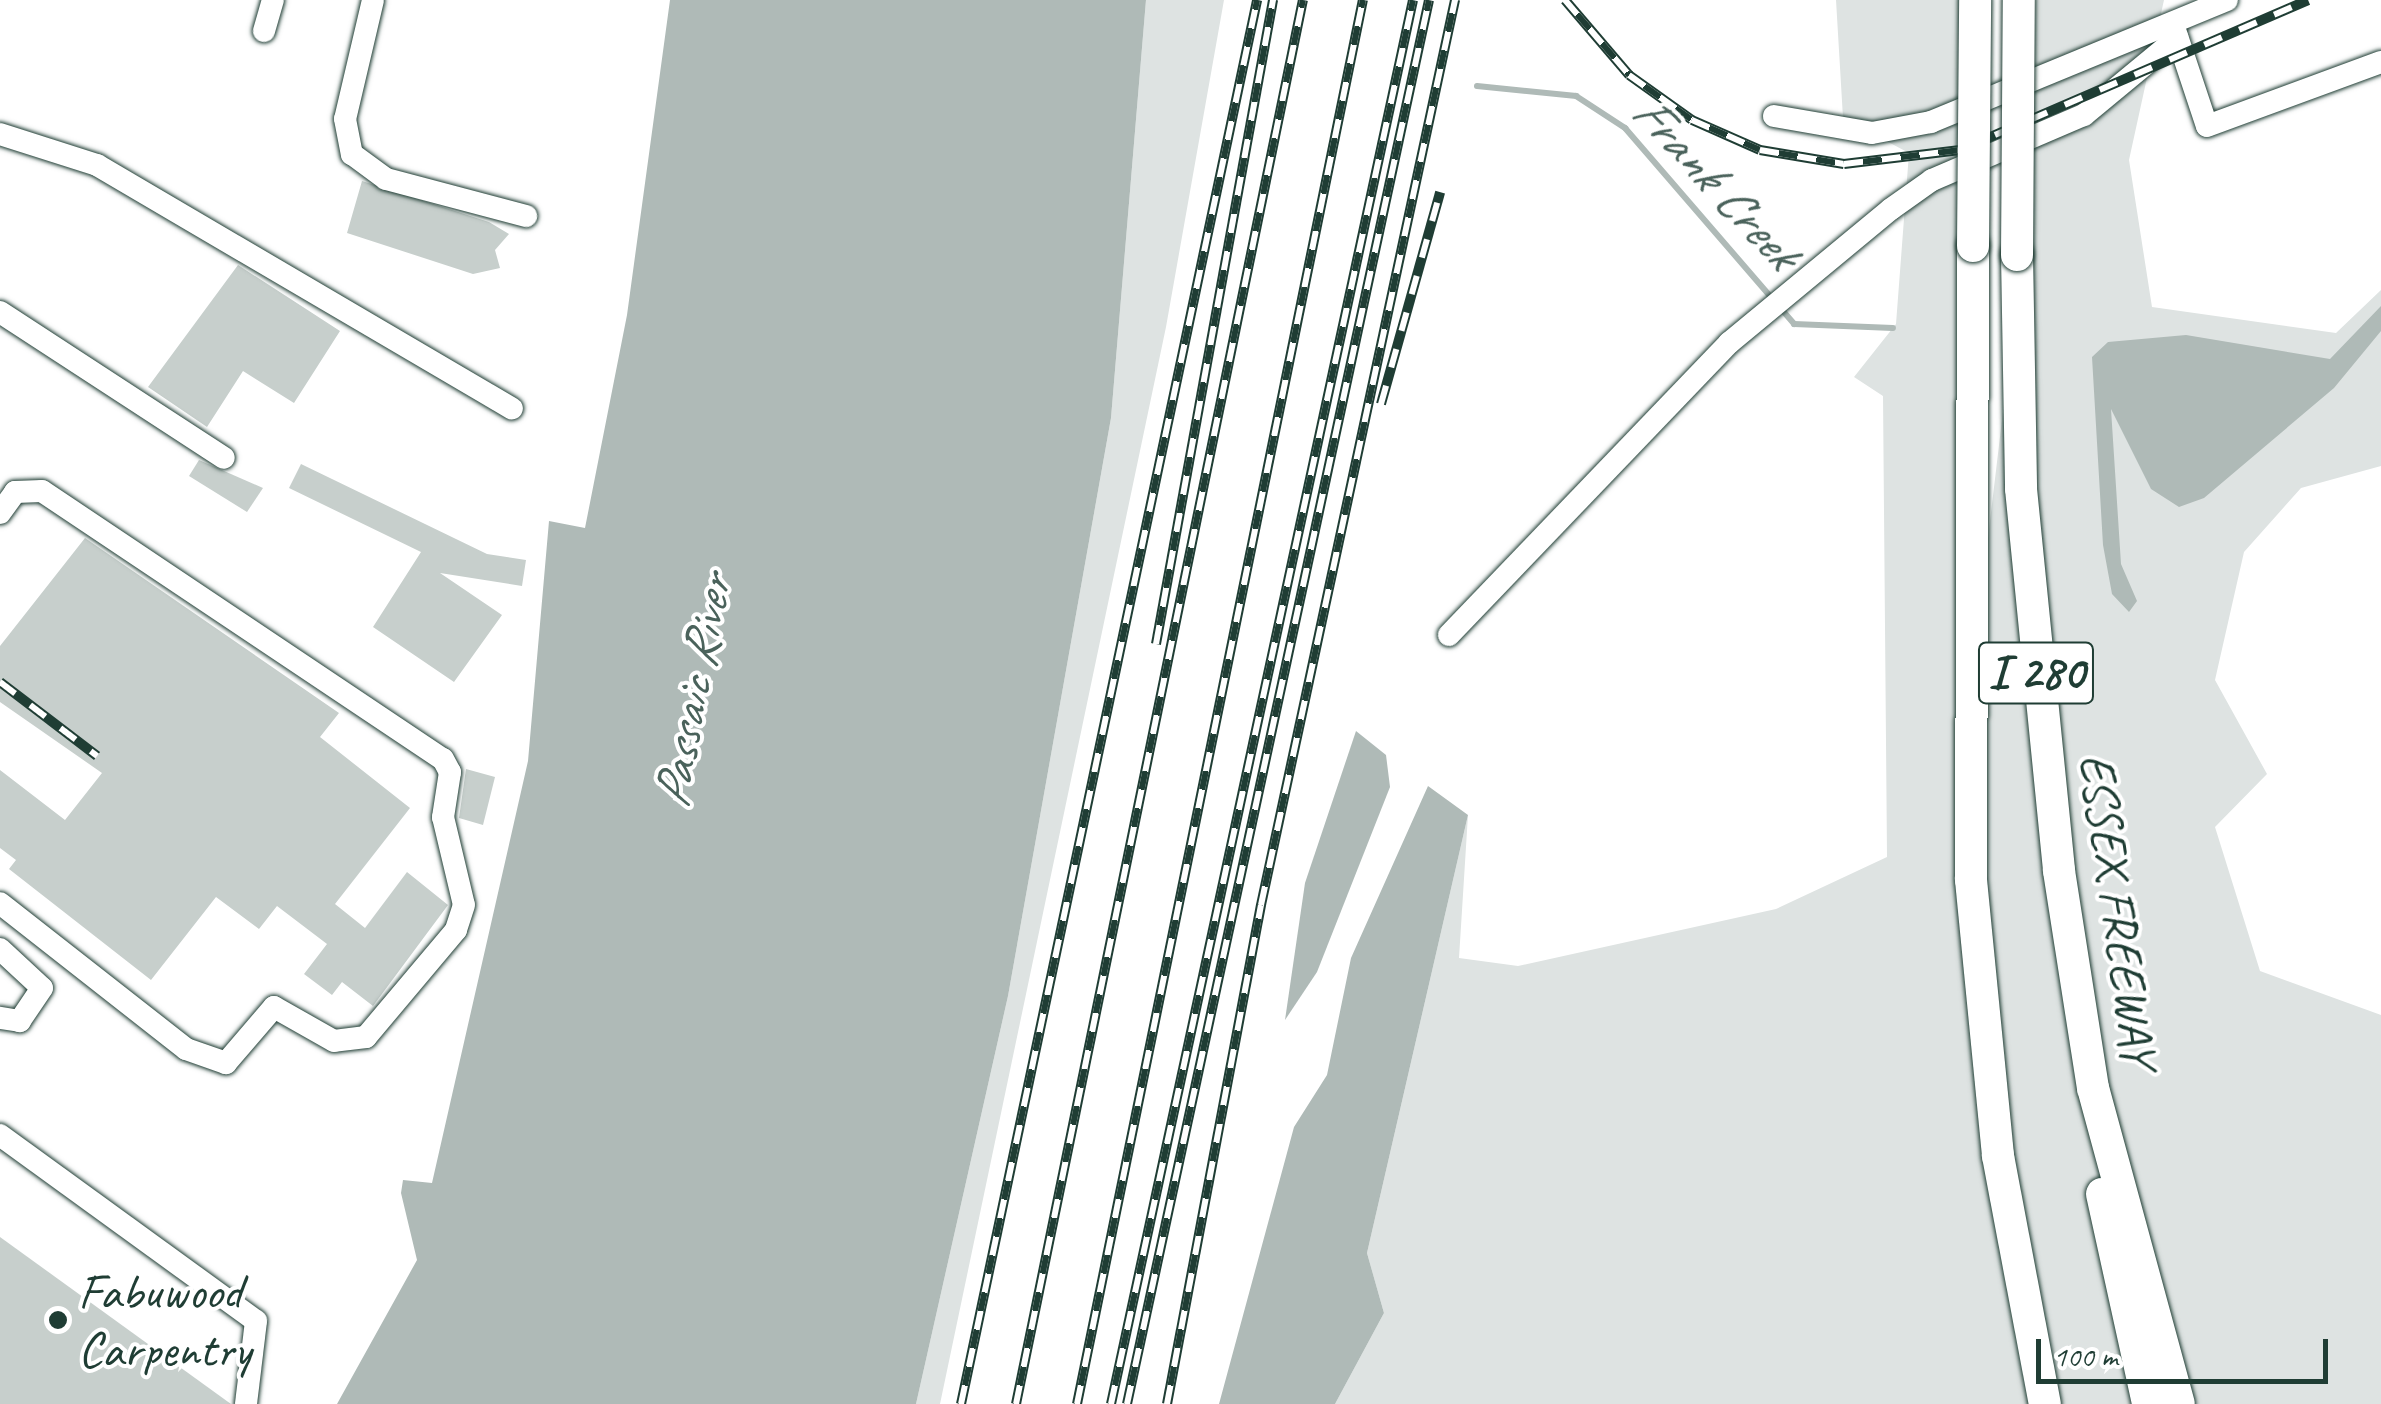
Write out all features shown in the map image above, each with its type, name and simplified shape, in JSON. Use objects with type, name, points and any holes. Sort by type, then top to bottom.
[{"type":"highway","name":"I 280","points":[[1975,0],[1971,880],[1998,1156],[2046,1404]]},
{"type":"highway","name":"ESSEX FREEWAY","points":[[2019,0],[2017,255],[2032,633],[2093,1088],[2179,1404]]},
{"type":"highway","points":[[2093,1088],[2103,1197],[2148,1404]]},
{"type":"highway","points":[[2165,1356],[2188,1404]]},
{"type":"lane","points":[[264,31],[273,0]]},
{"type":"lane","points":[[373,0],[345,119],[352,154],[386,179],[526,216]]},
{"type":"lane","points":[[1449,635],[1729,343],[1891,209],[1932,180],[2084,115],[2202,4],[2227,0]]},
{"type":"lane","points":[[2174,29],[2207,126],[2381,62]]},
{"type":"lane","points":[[1774,116],[1872,133],[1931,122],[2174,29]]},
{"type":"lane","points":[[0,134],[97,165],[512,408]]},
{"type":"lane","points":[[0,312],[224,458]]},
{"type":"lane","points":[[0,513],[14,492],[42,491],[180,577],[450,772],[443,817],[464,905],[456,930],[357,1042],[334,1041],[274,1007],[238,1052],[210,1062],[186,1048],[0,903]]},
{"type":"lane","points":[[0,949],[42,988],[20,1021],[0,1018]]},
{"type":"lane","points":[[0,1135],[256,1321],[246,1404]]},
{"type":"shaded area","points":[[1146,0],[1224,0],[1166,327],[940,1404],[916,1404],[1008,996],[1111,418]]},
{"type":"shaded area","points":[[1836,0],[1971,0],[1972,673],[2031,175],[2036,0],[2164,0],[2129,160],[2152,307],[2336,333],[2381,290],[2381,466],[2301,488],[2244,552],[2215,680],[2267,774],[2215,827],[2260,971],[2381,1015],[2381,1404],[1335,1404],[1384,1313],[1367,1253],[1468,815],[1459,958],[1518,966],[1776,909],[1887,857],[1883,396],[1854,377],[1896,324],[1909,153],[1843,118]]},
{"type":"water","name":"Passaic River","points":[[670,0],[1146,0],[1111,418],[1008,996],[916,1404],[337,1404],[417,1260],[401,1193],[403,1180],[432,1183],[528,761],[549,521],[585,528],[627,315]]},
{"type":"water","points":[[2381,306],[2381,331],[2334,388],[2204,498],[2179,507],[2151,489],[2111,409],[2121,564],[2137,601],[2129,612],[2112,594],[2103,545],[2092,357],[2108,342],[2186,335],[2330,359]]},
{"type":"water","points":[[1356,731],[1386,755],[1390,787],[1317,972],[1285,1020],[1305,883]]},
{"type":"water","points":[[1428,786],[1468,815],[1367,1253],[1384,1313],[1335,1404],[1219,1404],[1294,1127],[1327,1075],[1351,958]]},
{"type":"building","points":[[362,181],[489,222],[509,234],[495,250],[500,268],[473,274],[347,233]]},
{"type":"building","points":[[238,265],[340,331],[294,403],[243,371],[207,427],[148,387]]},
{"type":"building","points":[[199,460],[263,488],[247,512],[189,476]]},
{"type":"building","points":[[301,464],[487,554],[526,560],[522,586],[440,573],[502,615],[454,682],[373,627],[421,552],[289,488]]},
{"type":"building","points":[[85,538],[339,713],[320,737],[410,808],[335,904],[365,928],[407,872],[448,905],[373,1006],[342,982],[332,995],[304,974],[327,944],[277,906],[259,929],[216,897],[151,980],[9,869],[16,860],[0,848],[0,770],[65,820],[102,773],[0,702],[0,646]]},
{"type":"building","points":[[466,769],[495,777],[483,825],[459,818]]},
{"type":"building","name":"Fabuwood Carpentry","points":[[0,1237],[231,1404],[0,1404]]},
{"type":"waterway","name":"Frank Creek","points":[[1477,86],[1576,96],[1625,128],[1794,324],[1893,328]]},
{"type":"railway","points":[[961,1404],[1257,0]]},
{"type":"railway","points":[[1156,644],[1273,0]]},
{"type":"railway","points":[[1016,1404],[1303,0]]},
{"type":"railway","points":[[1077,1404],[1363,0]]},
{"type":"railway","points":[[1111,1404],[1413,0]]},
{"type":"railway","points":[[1127,1404],[1429,0]]},
{"type":"railway","points":[[1167,1404],[1261,905],[1455,0]]},
{"type":"railway","points":[[1565,0],[1629,75],[1692,120],[1760,150],[1844,164],[1960,150],[2308,0]]},
{"type":"railway","points":[[1381,404],[1440,192]]},
{"type":"railway","points":[[0,682],[97,756]]},
{"type":"place","name":"Fabuwood Carpentry","points":[[58,1320]]}]
